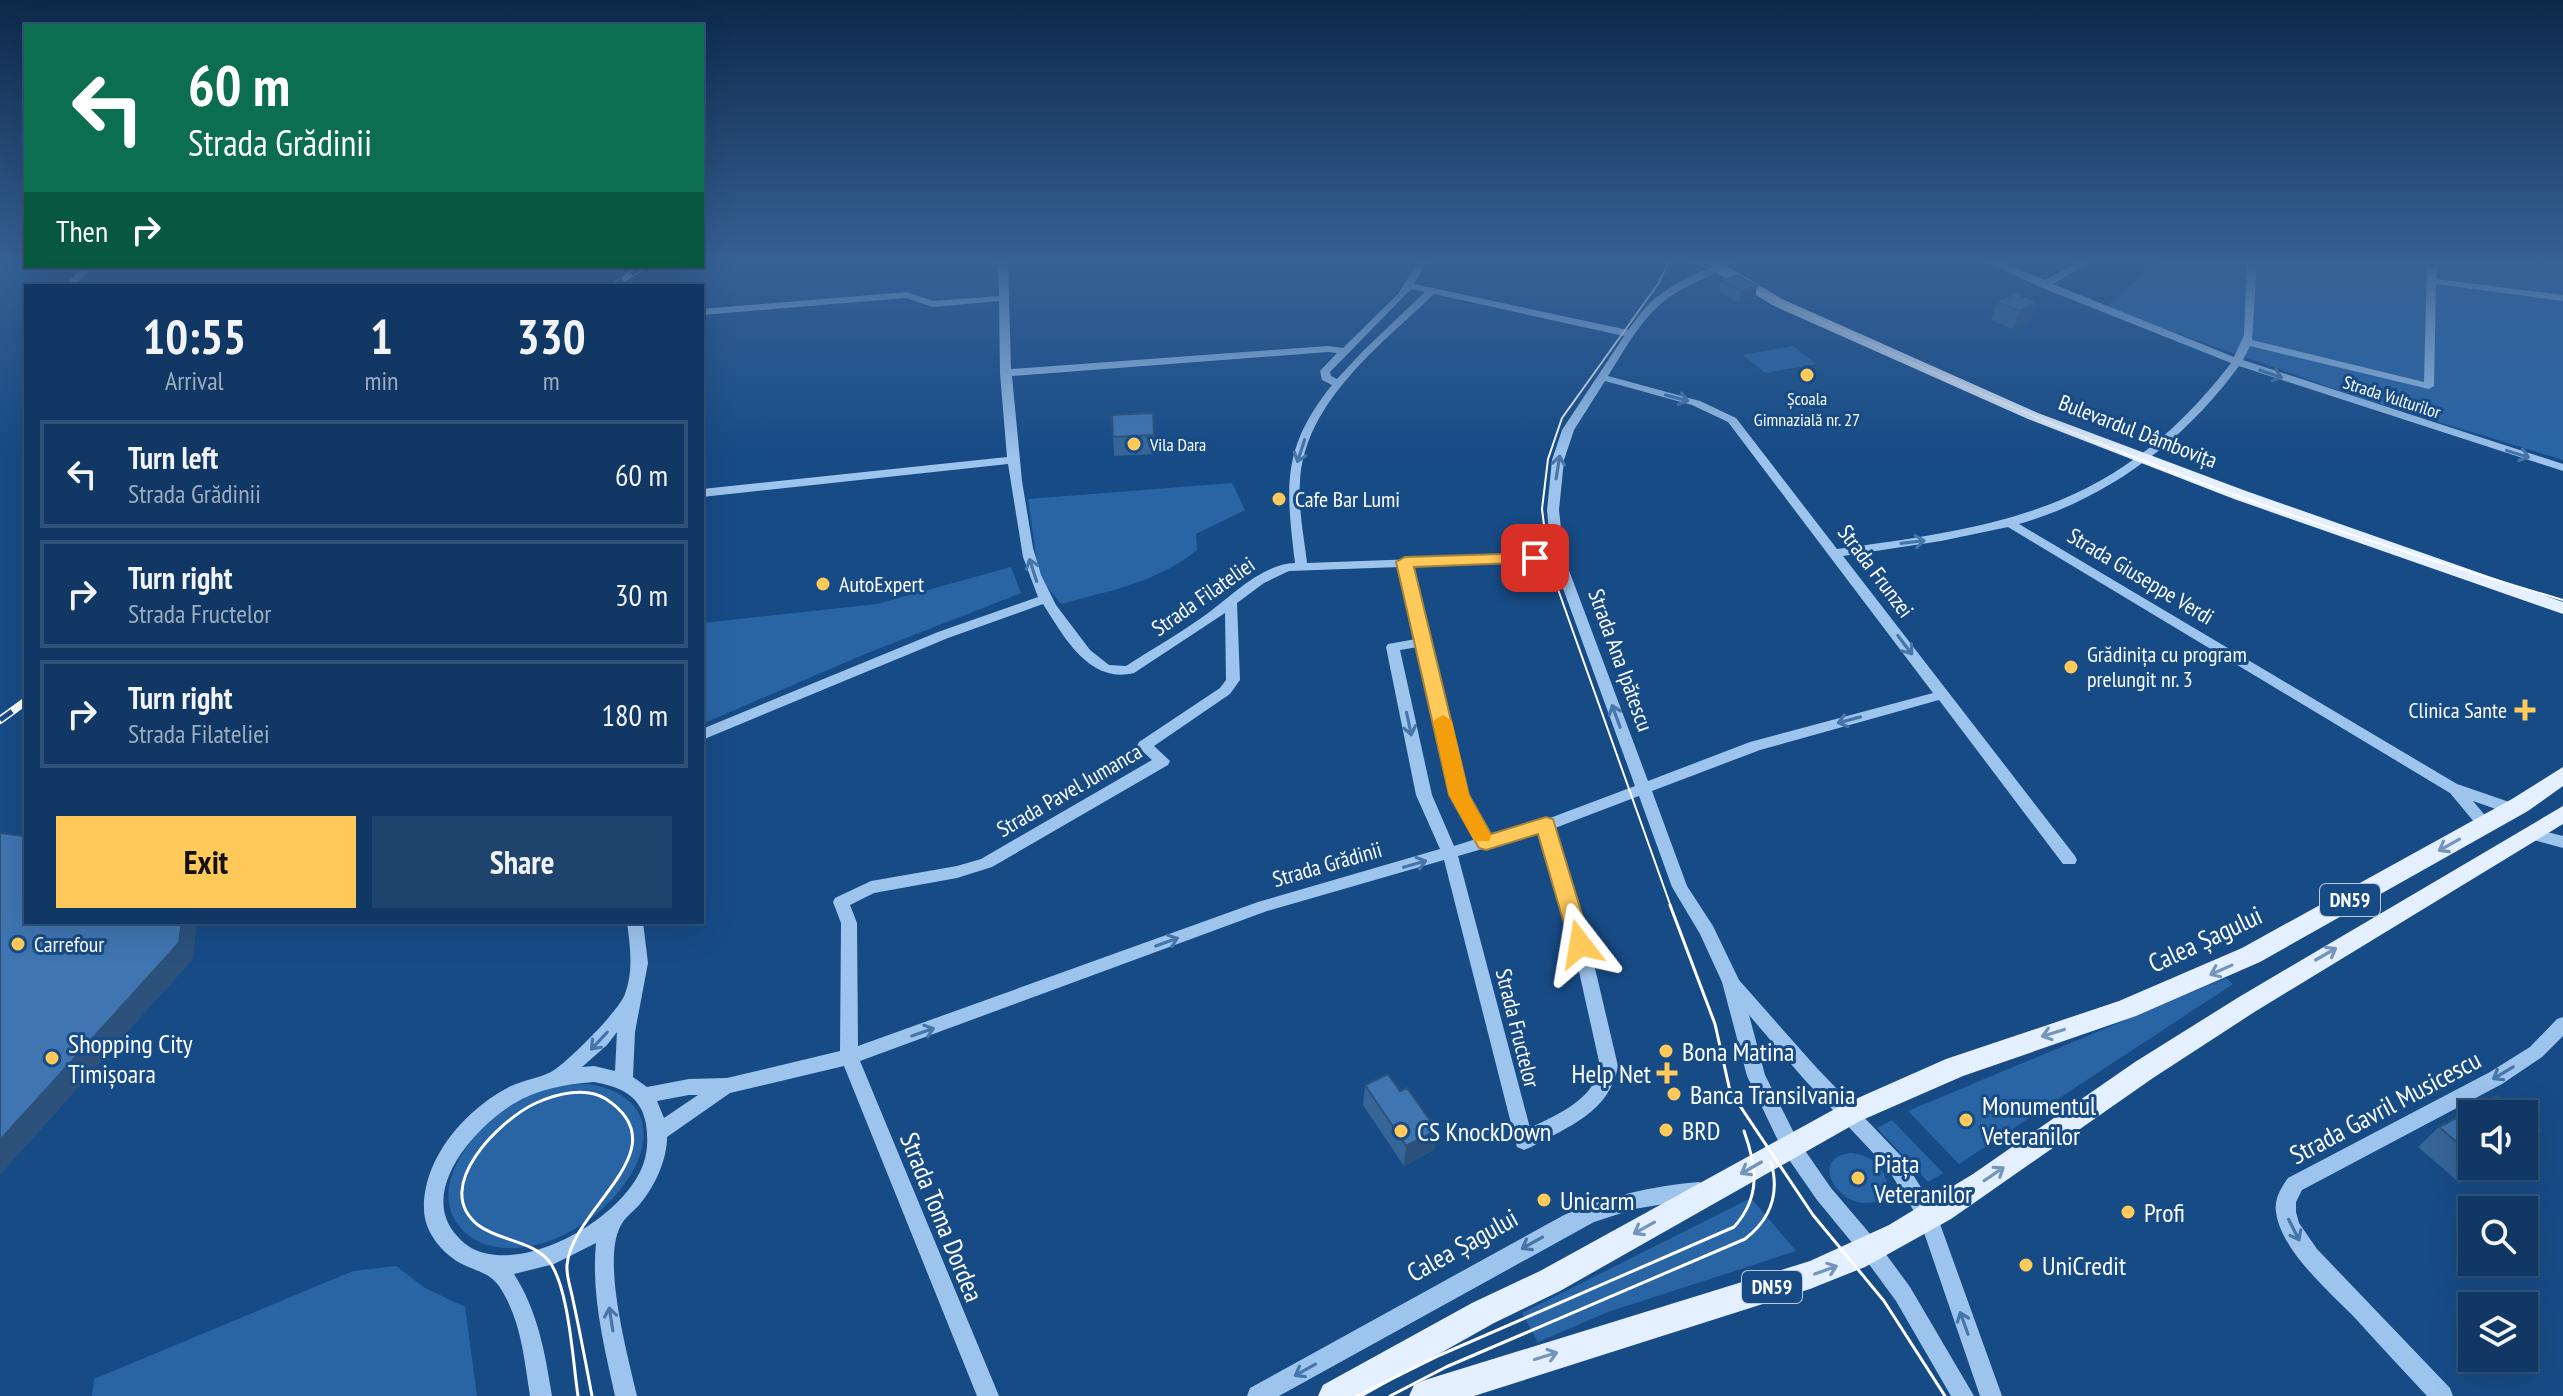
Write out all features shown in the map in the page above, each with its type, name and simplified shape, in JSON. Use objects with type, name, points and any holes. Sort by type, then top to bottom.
[{"type":"main road","name":"Bulevardul Dâmbovița","points":[[1835,327],[2033,416],[2145,460],[2563,608]]},
{"type":"main road","name":"Bulevardul Dâmbovița","points":[[2422,557],[2563,595]]},
{"type":"main road","name":"Calea Șagului","points":[[1851,1113],[1955,1067],[2127,1009],[2223,969],[2485,825],[2563,775]]},
{"type":"main road","name":"DN59","points":[[1425,1396],[1467,1388],[1810,1275],[1870,1249],[1928,1217],[2273,986],[2563,814]]},
{"type":"main road","name":"DN59","points":[[1790,1145],[1851,1113]]},
{"type":"main road","name":"Calea Șagului","points":[[1334,1396],[1790,1145]]},
{"type":"street","points":[[704,734],[872,663],[1045,599],[1030,562],[1012,460],[1004,327]]},
{"type":"street","points":[[1339,384],[1324,375],[1367,327]]},
{"type":"street","points":[[1301,565],[1294,481],[1299,454],[1314,419],[1339,384],[1395,327]]},
{"type":"street","points":[[1598,327],[1630,334]]},
{"type":"street","name":"Strada Ana Ipătescu","points":[[1636,327],[1568,430],[1558,460],[1553,510],[1558,557],[1680,887],[1707,931],[1731,982],[1756,1076],[1790,1145]]},
{"type":"street","name":"Strada Vulturilor","points":[[2149,327],[2237,362],[2563,468]]},
{"type":"street","points":[[1836,553],[1959,536],[2013,525],[2082,497],[2145,460],[2188,420],[2237,362],[2247,342],[2248,327]]},
{"type":"street","points":[[2247,342],[2429,386],[2431,327]]},
{"type":"street","points":[[1005,370],[1313,350],[1343,351]]},
{"type":"street","name":"Strada Frunzei","points":[[1601,377],[1696,403],[1732,420],[2069,860]]},
{"type":"street","points":[[704,493],[1012,460]]},
{"type":"street","name":"Strada Giuseppe Verdi","points":[[2013,525],[2452,788],[2513,809]]},
{"type":"street","name":"Strada Filateliei","points":[[1045,599],[1091,660],[1099,667],[1114,671],[1138,665],[1275,571],[1301,565],[1558,557]]},
{"type":"street","points":[[1405,562],[1459,795],[1486,843]]},
{"type":"street","name":"Strada Pavel Jumanca","points":[[849,1057],[849,923],[841,902],[871,887],[957,872],[986,863],[1163,761],[1144,746],[1225,691],[1233,680],[1231,603]]},
{"type":"street","name":"Strada Fructelor","points":[[1424,642],[1393,647],[1424,795],[1450,854],[1524,1141],[1575,1113],[1601,1093],[1609,1081],[1609,1066],[1574,913],[1546,825]]},
{"type":"street","name":"Strada Grădinii","points":[[643,1096],[689,1087],[727,1086],[849,1057],[1264,906],[1546,825],[1755,746],[1942,695]]},
{"type":"street","name":"Strada Giuseppe Verdi","points":[[2452,788],[2485,825]]},
{"type":"street","points":[[2531,834],[2563,842]]},
{"type":"street","points":[[624,1081],[626,1032],[640,963],[635,924]]},
{"type":"street","name":"Strada Ana Ipătescu","points":[[1731,982],[1809,1072],[1851,1113]]},
{"type":"street","points":[[559,1076],[601,1040],[632,998]]},
{"type":"street","name":"Strada Gavril Musicescu","points":[[2442,1396],[2310,1256],[2293,1232],[2285,1208],[2286,1194],[2295,1184],[2496,1078],[2536,1052],[2563,1024]]},
{"type":"street","name":"Strada Toma Dordea","points":[[849,1057],[988,1396]]},
{"type":"street","points":[[594,1074],[624,1081],[643,1096],[655,1119],[655,1155],[646,1178],[611,1221],[589,1238],[558,1254],[524,1264],[495,1265],[467,1258],[447,1242],[435,1215],[436,1183],[454,1144],[481,1115],[515,1092],[559,1076],[594,1074]]},
{"type":"street","name":"Strada Grădinii","points":[[657,1133],[697,1103],[727,1086]]},
{"type":"street","points":[[1851,1113],[1895,1163],[1928,1217],[1991,1396]]},
{"type":"street","points":[[1790,1145],[1824,1194],[1903,1294],[1963,1396]]},
{"type":"street","name":"Calea Șagului","points":[[1258,1396],[1571,1222],[1613,1204],[1657,1195],[1712,1190]]},
{"type":"street","points":[[611,1221],[605,1242],[604,1265],[626,1396]]},
{"type":"street","points":[[495,1265],[511,1283],[527,1314],[541,1396]]},
{"type":"shaded area","points":[[2159,327],[2563,327],[2563,460],[2364,399]]},
{"type":"shaded area","points":[[1793,346],[1816,364],[1765,373],[1743,355]]},
{"type":"shaded area","points":[[1232,483],[1245,510],[1196,534],[1197,550],[1150,578],[1061,604],[1039,577],[1028,499]]},
{"type":"shaded area","points":[[1011,567],[1021,593],[865,654],[704,723],[704,623],[877,604]]},
{"type":"shaded area","points":[[2226,978],[2233,984],[1959,1164],[1908,1111]]},
{"type":"shaded area","points":[[589,1084],[624,1097],[641,1119],[642,1146],[630,1175],[608,1203],[579,1227],[545,1243],[502,1248],[470,1237],[451,1212],[448,1195],[451,1179],[467,1147],[491,1119],[513,1103],[544,1090]]},
{"type":"shaded area","points":[[1892,1120],[1943,1173],[1928,1182],[1877,1128]]},
{"type":"shaded area","points":[[1851,1153],[1871,1159],[1881,1168],[1888,1188],[1881,1200],[1866,1203],[1853,1200],[1842,1194],[1834,1184],[1830,1174],[1831,1164],[1837,1157]]},
{"type":"shaded area","points":[[1751,1198],[1796,1251],[1608,1312],[1538,1342],[1522,1313]]},
{"type":"shaded area","points":[[396,1266],[425,1288],[465,1307],[477,1396],[92,1396],[94,1379],[353,1271]]},
{"type":"building","points":[[1153,413],[1154,435],[1113,437],[1112,415]]},
{"type":"building","name":"Shopping City Timișoara","points":[[0,833],[23,836],[24,833],[24,924],[182,924],[179,943],[0,1140]]},
{"type":"building","points":[[1388,1074],[1400,1091],[1407,1088],[1437,1130],[1406,1146],[1365,1085]]},
{"type":"building","points":[[2458,1117],[2458,1143],[2439,1127]]},
{"type":"tram line","points":[[1627,327],[1562,418],[1548,459],[1542,509],[1549,564],[1671,907]]},
{"type":"tram line","points":[[1834,327],[2071,432],[2180,475],[2288,514],[2563,600]]},
{"type":"tram line","points":[[1670,905],[1715,1024],[1730,1091],[1813,1215],[1884,1301],[1945,1396]]},
{"type":"tram line","points":[[578,1396],[565,1305],[555,1271],[541,1253],[478,1225],[465,1210],[462,1192],[466,1174],[476,1156],[505,1123],[536,1103],[562,1094],[580,1092],[606,1099],[626,1118],[633,1138],[628,1158],[617,1179],[573,1243],[567,1265],[592,1396]]},
{"type":"tram line","points":[[1357,1396],[1440,1355],[1734,1227],[1749,1204],[1754,1181],[1752,1157],[1744,1131]]},
{"type":"tram line","points":[[1390,1396],[1446,1367],[1745,1239],[1761,1223],[1771,1205],[1774,1195],[1771,1162]]},
{"type":"railway","points":[[0,720],[24,702]]},
{"type":"slow traffic","points":[[1443,721],[1459,795],[1481,836]]},
{"type":"place","name":"Școala Gimnazială nr. 27","points":[[1807,375]]},
{"type":"place","name":"Vila Dara","points":[[1134,444]]},
{"type":"place","name":"Cafe Bar Lumi","points":[[1279,499]]},
{"type":"place","name":"AutoExpert","points":[[823,584]]},
{"type":"place","name":"Grădinița cu program prelungit nr. 3","points":[[2071,667]]},
{"type":"place","name":"Clinica Sante","points":[[2525,710]]},
{"type":"place","name":"Carrefour","points":[[18,944]]},
{"type":"place","name":"Bona Matina","points":[[1666,1051]]},
{"type":"place","name":"Shopping City Timișoara","points":[[52,1058]]},
{"type":"place","name":"Help Net","points":[[1667,1073]]},
{"type":"place","name":"Banca Transilvania","points":[[1674,1094]]},
{"type":"place","name":"Monumentul Veteranilor","points":[[1966,1120]]},
{"type":"place","name":"BRD","points":[[1666,1130]]},
{"type":"place","name":"CS KnockDown","points":[[1401,1131]]},
{"type":"place","name":"Piața Veteranilor","points":[[1858,1178]]},
{"type":"place","name":"Unicarm","points":[[1544,1200]]},
{"type":"place","name":"Profi","points":[[2128,1212]]},
{"type":"place","name":"UniCredit","points":[[2026,1265]]},
{"type":"route","points":[[1535,558],[1405,562],[1459,795],[1468,815],[1486,843],[1546,825],[1574,913],[1580,944]]}]
